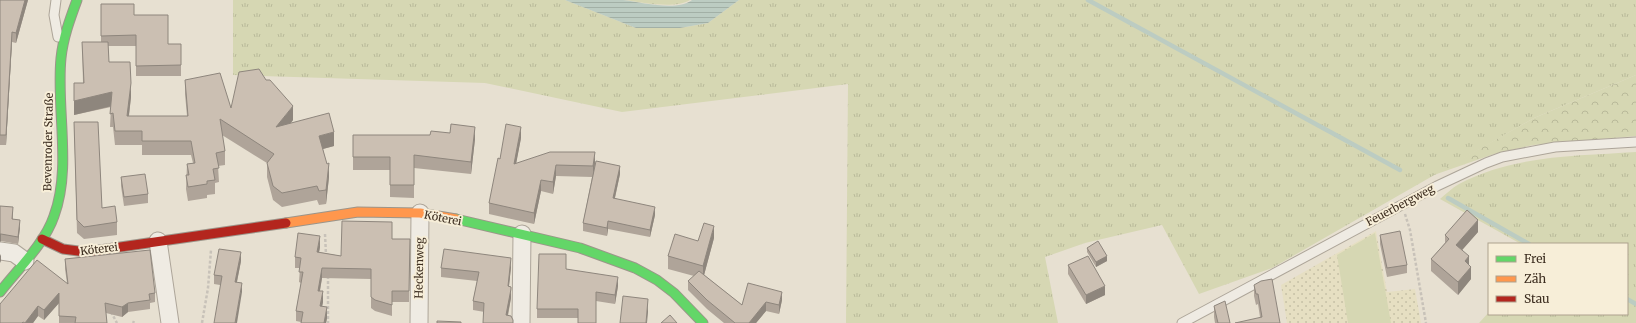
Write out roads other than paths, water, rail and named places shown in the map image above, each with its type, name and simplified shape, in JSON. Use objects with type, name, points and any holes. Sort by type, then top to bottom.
[{"type":"street","name":"Bevenroder Straße","points":[[0,292],[42,239],[54,216],[61,189],[61,58],[66,30],[77,0]]},
{"type":"street","name":"Köterei","points":[[42,239],[52,246],[74,252],[211,234],[322,216],[358,212],[420,213],[522,234],[580,248],[635,268],[657,280],[674,293],[703,323]]},
{"type":"street","name":"Heckenweg","points":[[419,323],[420,213]]},
{"type":"street","points":[[521,323],[522,234]]},
{"type":"street","points":[[158,241],[170,323]]},
{"type":"street","points":[[0,251],[14,253],[25,261]]},
{"type":"lane","points":[[56,0],[54,15],[61,58]]},
{"type":"lane","name":"Feuerbergweg","points":[[1182,323],[1466,171],[1502,157],[1556,147],[1636,142]]},
{"type":"waterway","points":[[1088,0],[1400,170]]},
{"type":"waterway","points":[[1448,198],[1527,243]]},
{"type":"waterway","points":[[1628,300],[1636,304]]}]
